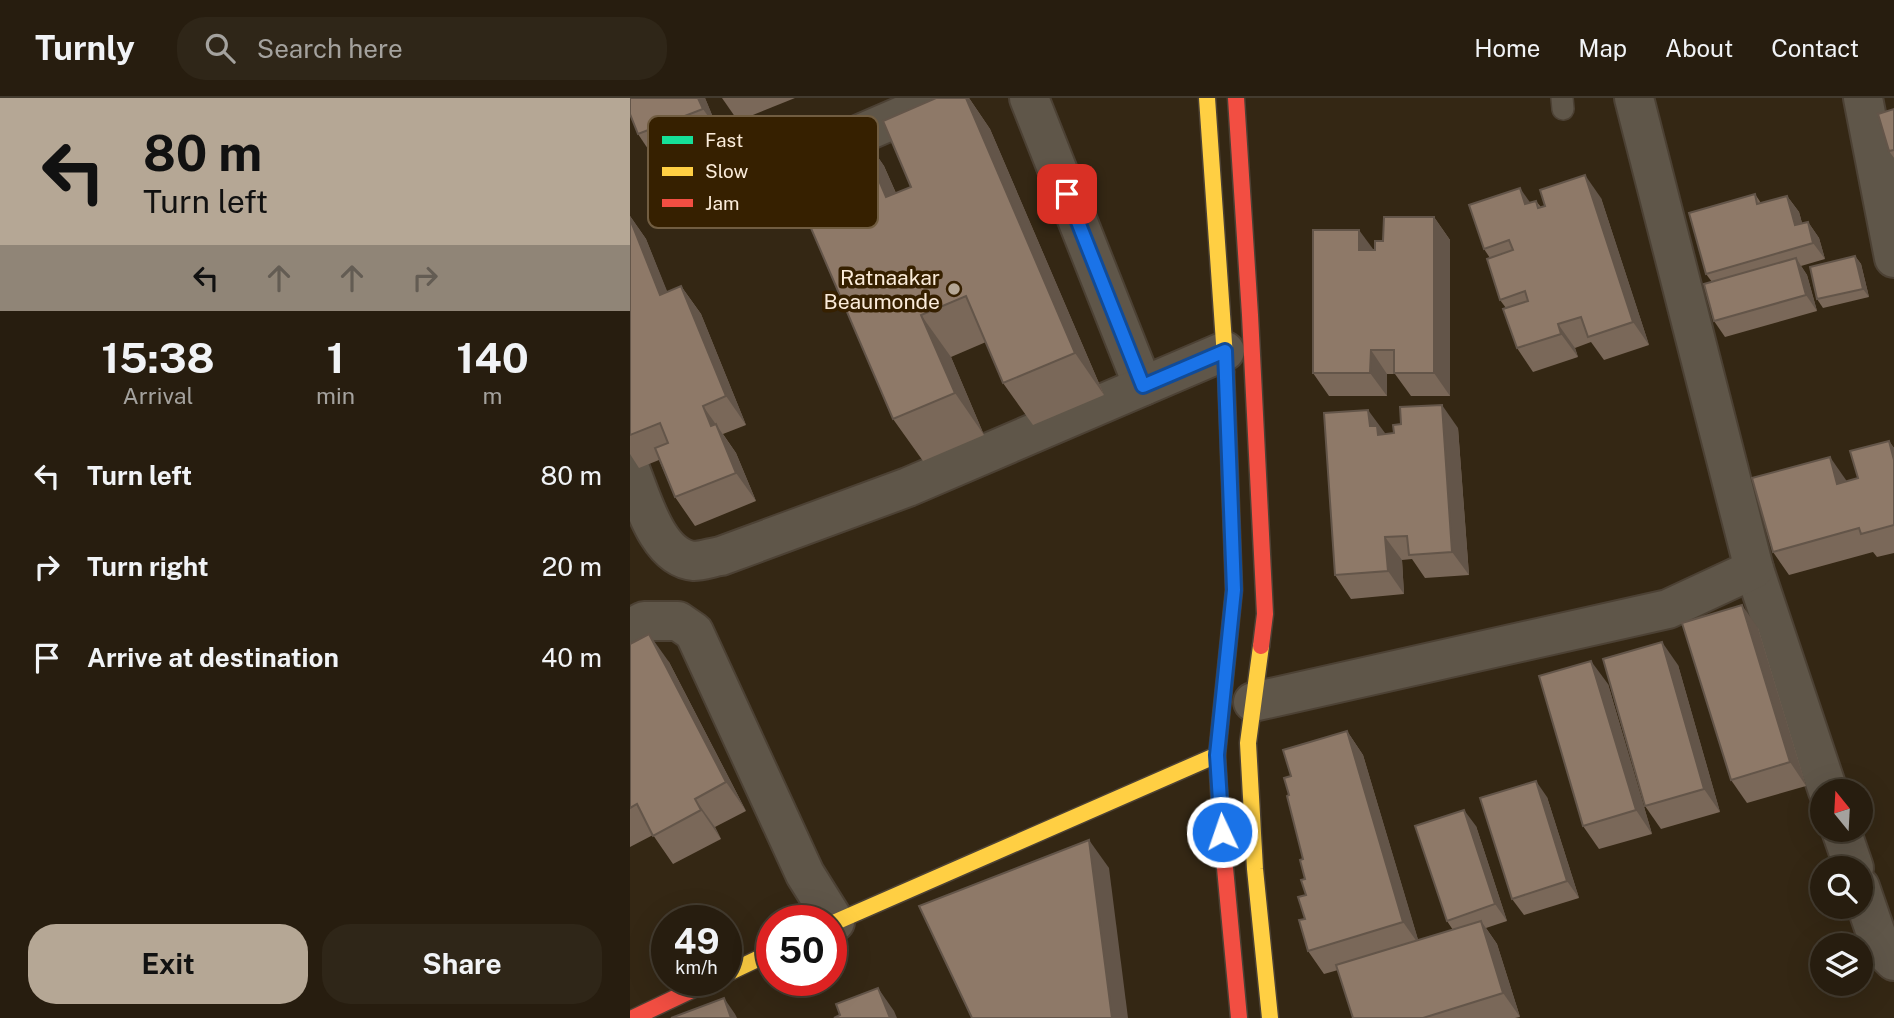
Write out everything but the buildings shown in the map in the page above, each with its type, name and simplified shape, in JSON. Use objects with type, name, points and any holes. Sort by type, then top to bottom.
[{"type":"main road","points":[[1207,98],[1225,351],[1234,590],[1233,749],[1225,884],[1240,1018]]},
{"type":"main road","points":[[1236,98],[1265,614],[1253,702],[1233,749],[1255,869],[1270,1018]]},
{"type":"main road","points":[[847,917],[1233,749]]},
{"type":"main road","points":[[633,1018],[679,996]]},
{"type":"street","points":[[878,126],[943,98]]},
{"type":"street","points":[[1029,98],[1143,386]]},
{"type":"street","points":[[1634,98],[1754,569],[1824,779]]},
{"type":"street","points":[[1863,98],[1894,258]]},
{"type":"street","points":[[630,469],[654,527],[669,551],[693,561],[721,556],[908,487],[1225,351]]},
{"type":"street","points":[[1253,702],[1668,609],[1754,569]]},
{"type":"street","points":[[635,614],[678,621],[694,632],[805,874],[823,905]]},
{"type":"street","points":[[1871,919],[1881,948],[1894,961]]},
{"type":"traffic: fast","points":[[1221,825],[1217,755],[1234,590],[1226,372]]},
{"type":"traffic: slow","points":[[1207,98],[1226,372]]},
{"type":"traffic: slow","points":[[1261,646],[1248,743],[1255,869],[1270,1018]]},
{"type":"traffic: slow","points":[[847,917],[1217,755]]},
{"type":"traffic: slow","points":[[742,966],[756,960]]},
{"type":"traffic: jam","points":[[1236,98],[1265,614],[1261,646]]},
{"type":"traffic: jam","points":[[1221,825],[1239,1018]]},
{"type":"traffic: jam","points":[[633,1018],[679,996]]},
{"type":"place","name":"Ratnaakar Beaumonde","points":[[954,289]]},
{"type":"route","points":[[1067,194],[1143,386],[1225,351],[1234,590],[1217,755],[1222,832]]}]
